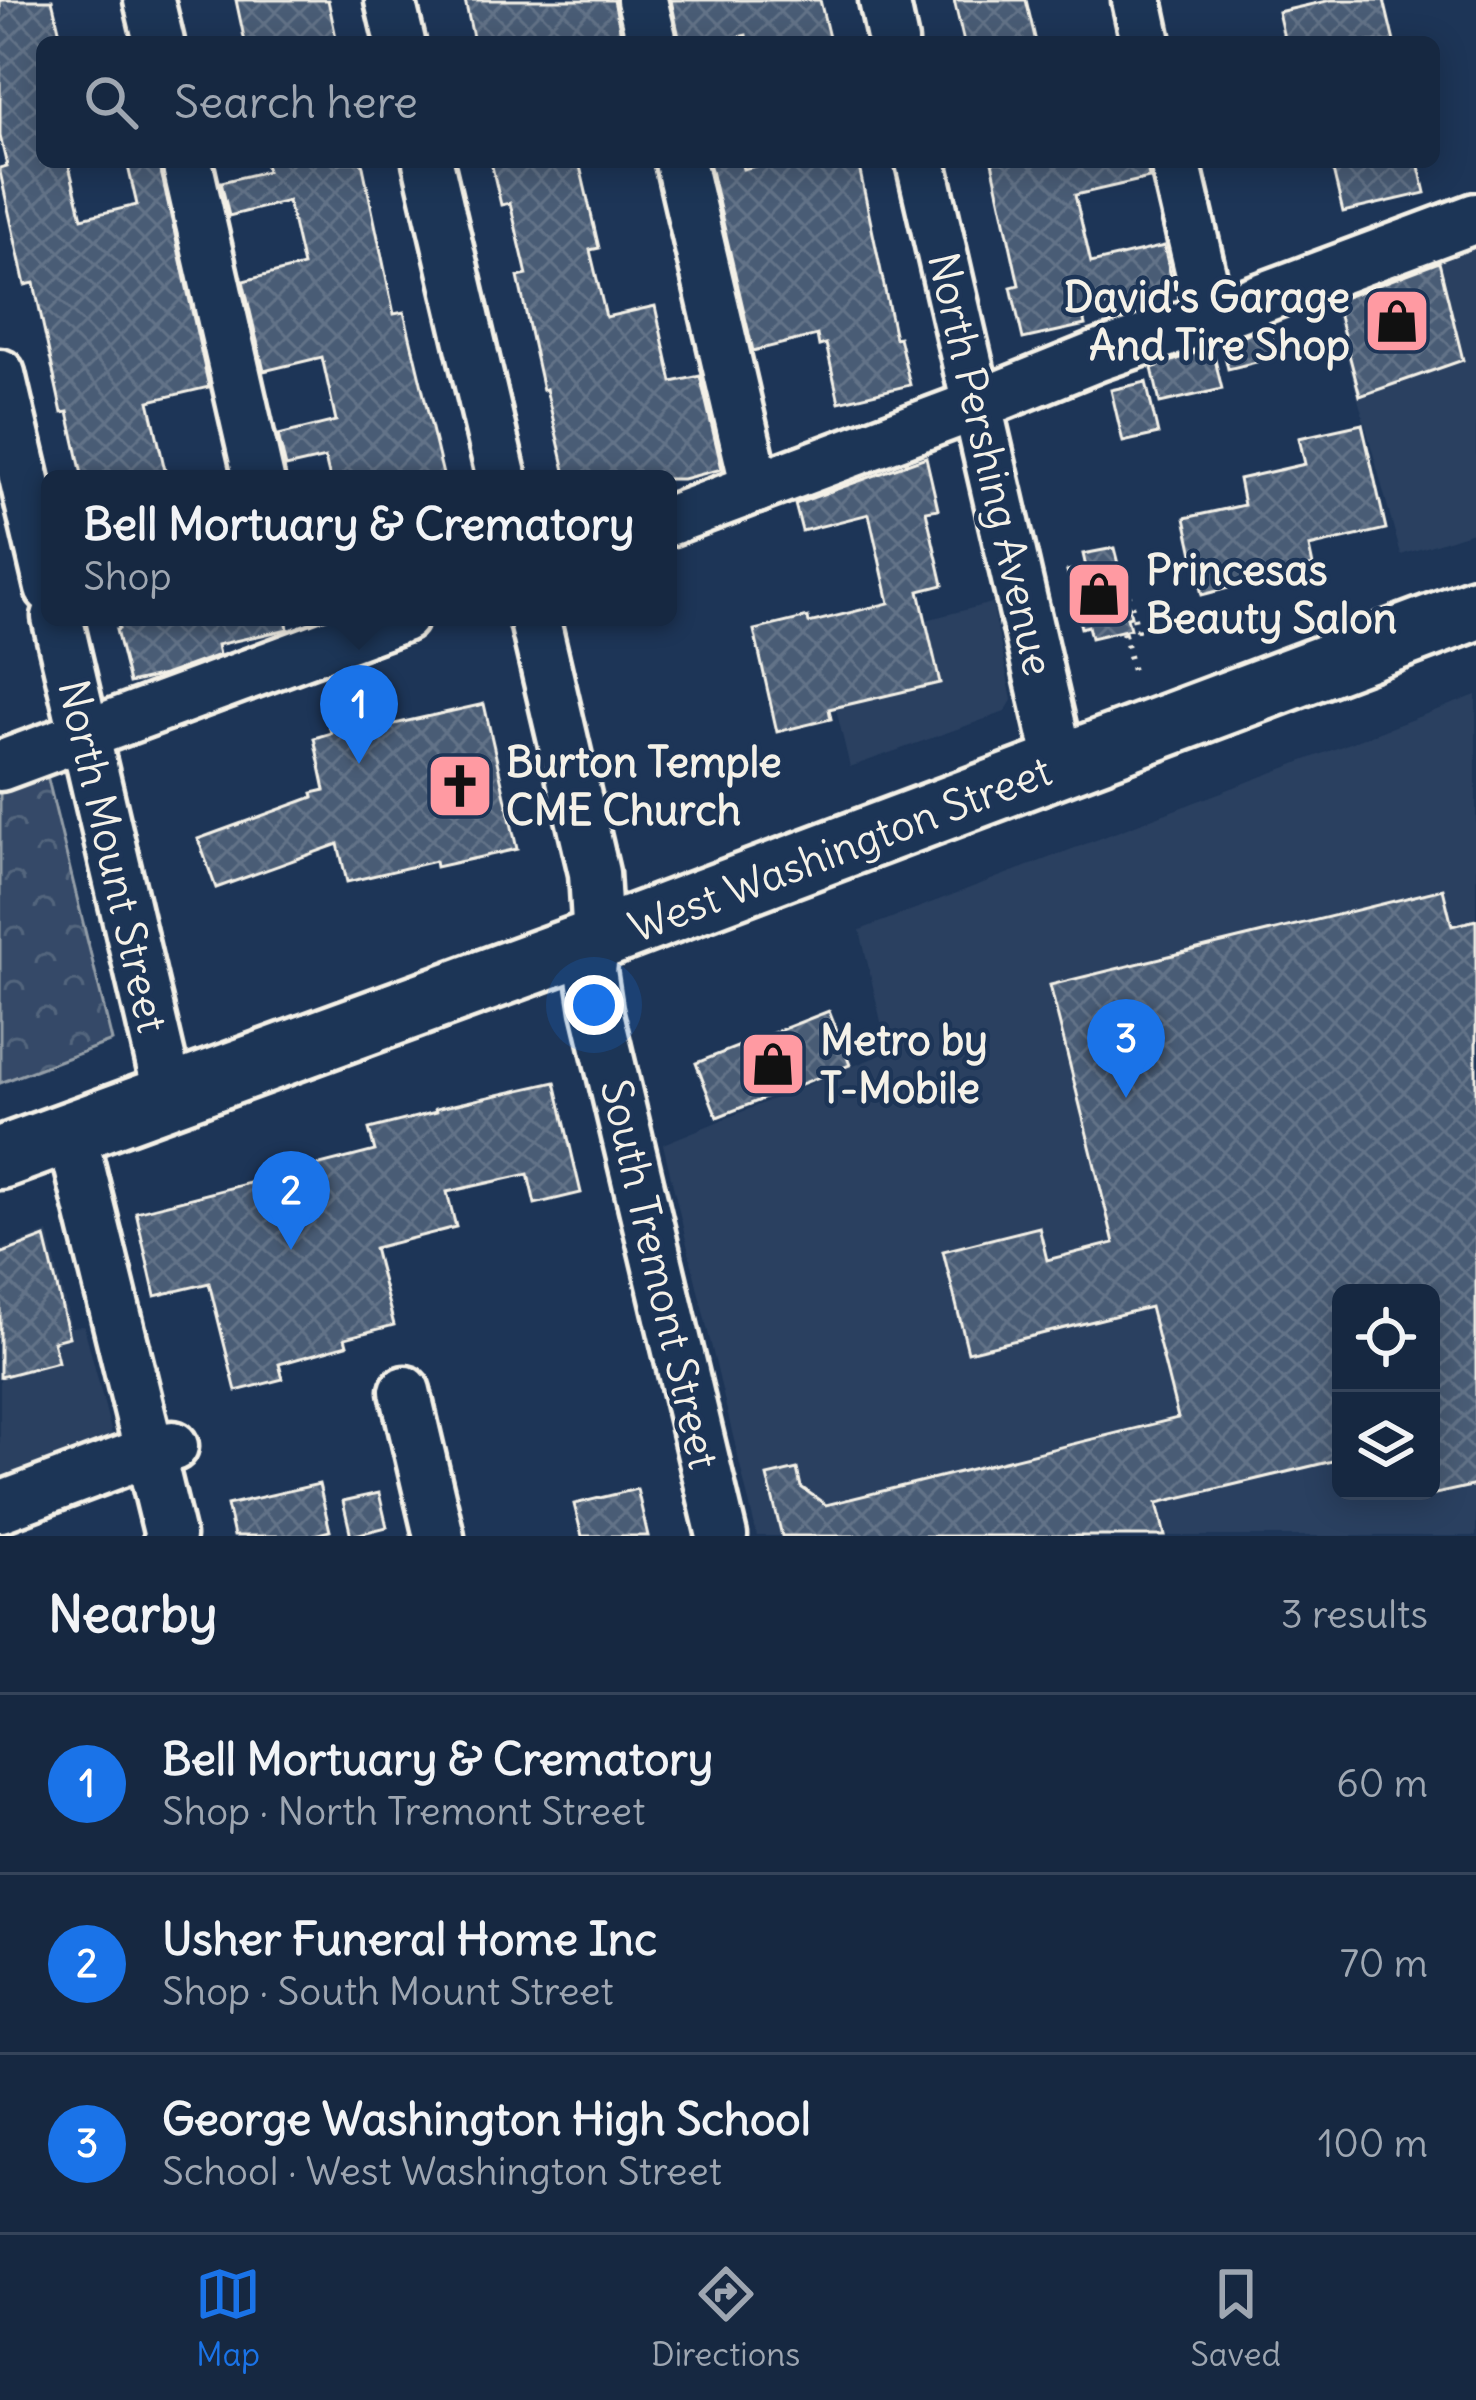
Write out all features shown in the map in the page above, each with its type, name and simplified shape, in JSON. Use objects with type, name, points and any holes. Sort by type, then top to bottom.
[{"type":"main road","name":"West Washington Street","points":[[0,1158],[1476,609]]},
{"type":"street","points":[[149,0],[158,36]]},
{"type":"street","points":[[390,0],[399,36]]},
{"type":"street","points":[[642,0],[651,36]]},
{"type":"street","points":[[884,0],[892,36]]},
{"type":"street","points":[[1136,0],[1145,36]]},
{"type":"street","points":[[188,168],[258,470]]},
{"type":"street","points":[[429,168],[500,470]]},
{"type":"street","points":[[681,168],[756,488]]},
{"type":"street","name":"North Pershing Avenue","points":[[922,168],[1060,766]]},
{"type":"street","points":[[1175,168],[1211,317]]},
{"type":"street","points":[[677,518],[1476,218]]},
{"type":"street","points":[[0,374],[41,549]]},
{"type":"street","name":"North Mount Street","points":[[59,626],[169,1096]]},
{"type":"street","points":[[0,766],[85,736],[295,635],[349,626]]},
{"type":"street","name":"South Tremont Street","points":[[536,626],[595,873],[596,940],[591,970],[597,1010],[722,1536]]},
{"type":"street","points":[[71,1131],[162,1449],[170,1536]]},
{"type":"street","points":[[405,1391],[439,1536]]},
{"type":"street","points":[[0,1508],[162,1449]]},
{"type":"path","points":[[1129,595],[1137,630],[1123,632],[1134,675]]},
{"type":"shaded area","points":[[1476,222],[1476,531],[1401,555],[1325,279]]},
{"type":"shaded area","points":[[992,603],[1012,700],[1005,712],[850,767],[821,647]]},
{"type":"shaded area","points":[[1476,695],[1476,1536],[757,1536],[663,1144],[888,1052],[860,930]]},
{"type":"shaded area","points":[[48,1232],[71,1327],[84,1326],[115,1446],[0,1488],[0,1250]]},
{"type":"green space","points":[[43,759],[112,1041],[0,1083],[0,775]]},
{"type":"building","points":[[0,0],[52,0],[61,36],[36,36],[36,168],[70,168],[82,218],[137,205],[128,168],[160,168],[209,387],[149,401],[165,470],[81,470],[68,412],[62,413],[34,283],[25,285],[0,172],[7,166],[0,136]]},
{"type":"building","points":[[236,0],[328,0],[336,36],[244,36]]},
{"type":"building","points":[[465,0],[614,0],[621,36],[473,36]]},
{"type":"building","points":[[671,0],[820,0],[829,36],[746,35],[679,36]]},
{"type":"building","points":[[954,0],[1026,0],[1035,36],[963,36]]},
{"type":"building","points":[[1331,0],[1384,0],[1393,36],[1284,36],[1278,12]]},
{"type":"building","points":[[363,168],[394,314],[404,312],[442,470],[328,470],[325,458],[286,467],[278,435],[336,421],[322,357],[264,371],[243,281],[303,266],[288,201],[229,216],[221,182],[267,171]]},
{"type":"building","points":[[492,168],[580,168],[599,248],[590,250],[606,317],[655,306],[672,382],[700,376],[722,469],[683,479],[677,479],[677,470],[565,470],[518,277],[527,275],[510,203],[501,205]]},
{"type":"building","points":[[710,168],[859,168],[895,338],[899,337],[910,385],[839,402],[826,344],[819,346],[817,335],[753,351]]},
{"type":"building","points":[[993,168],[1148,168],[1149,178],[1075,195],[1091,263],[1164,246],[1174,290],[1082,311],[1085,325],[1023,339],[1011,287],[1019,285]]},
{"type":"building","points":[[1332,168],[1419,168],[1425,193],[1343,212]]},
{"type":"building","name":"David's Garage And Tire Shop","points":[[1439,262],[1463,360],[1360,396],[1335,301]]},
{"type":"building","points":[[1269,326],[1277,357],[1228,369],[1222,343]]},
{"type":"building","points":[[1212,347],[1222,389],[1160,403],[1152,368]]},
{"type":"building","points":[[1146,382],[1158,434],[1123,442],[1111,390]]},
{"type":"building","points":[[1362,424],[1386,529],[1309,547],[1313,566],[1202,595],[1185,518],[1244,505],[1239,479],[1305,464],[1299,438]]},
{"type":"building","points":[[926,457],[938,509],[926,511],[943,585],[919,591],[940,683],[829,709],[831,719],[777,732],[754,630],[808,617],[809,623],[889,603],[869,514],[802,531],[795,504]]},
{"type":"building","name":"Princesas Beauty Salon","points":[[1114,548],[1130,629],[1091,638],[1088,626],[1081,628],[1067,571],[1086,567],[1083,554]]},
{"type":"building","points":[[119,629],[288,629],[217,645],[219,655],[129,683]]},
{"type":"building","points":[[381,690],[390,725],[484,704],[517,849],[436,867],[435,861],[347,882],[338,844],[216,888],[198,839],[325,790],[314,738],[331,733],[324,703]]},
{"type":"building","points":[[1443,889],[1452,926],[1476,920],[1476,1485],[1440,1493],[1440,1284],[1332,1284],[1332,1461],[1157,1503],[1165,1536],[782,1536],[767,1476],[797,1469],[801,1487],[826,1505],[1178,1418],[1150,1307],[968,1352],[943,1251],[1039,1227],[1047,1260],[1114,1243],[1050,985]]},
{"type":"building","name":"Metro by T-Mobile","points":[[829,1011],[850,1065],[717,1117],[696,1063]]},
{"type":"building","points":[[555,1082],[581,1193],[535,1204],[528,1174],[447,1192],[456,1227],[374,1248],[394,1325],[345,1338],[347,1345],[279,1364],[283,1379],[236,1391],[209,1283],[155,1296],[136,1212],[375,1151],[369,1129]]},
{"type":"building","points":[[45,1237],[69,1337],[53,1341],[58,1362],[0,1377],[0,1254]]},
{"type":"building","points":[[319,1484],[330,1531],[310,1536],[234,1536],[227,1505]]},
{"type":"building","points":[[637,1489],[648,1536],[582,1536],[574,1504]]},
{"type":"building","points":[[379,1493],[387,1527],[351,1536],[343,1501]]},
{"type":"place","name":"David's Garage And Tire Shop","points":[[1397,321]]},
{"type":"place","name":"Princesas Beauty Salon","points":[[1099,594]]},
{"type":"place","name":"Bell Mortuary & Crematory","points":[[359,764]]},
{"type":"place","name":"Burton Temple CME Church","points":[[460,786]]},
{"type":"place","name":"Metro by T-Mobile","points":[[773,1064]]},
{"type":"place","name":"George Washington High School","points":[[1126,1098]]},
{"type":"place","name":"Usher Funeral Home Inc","points":[[291,1250]]}]
